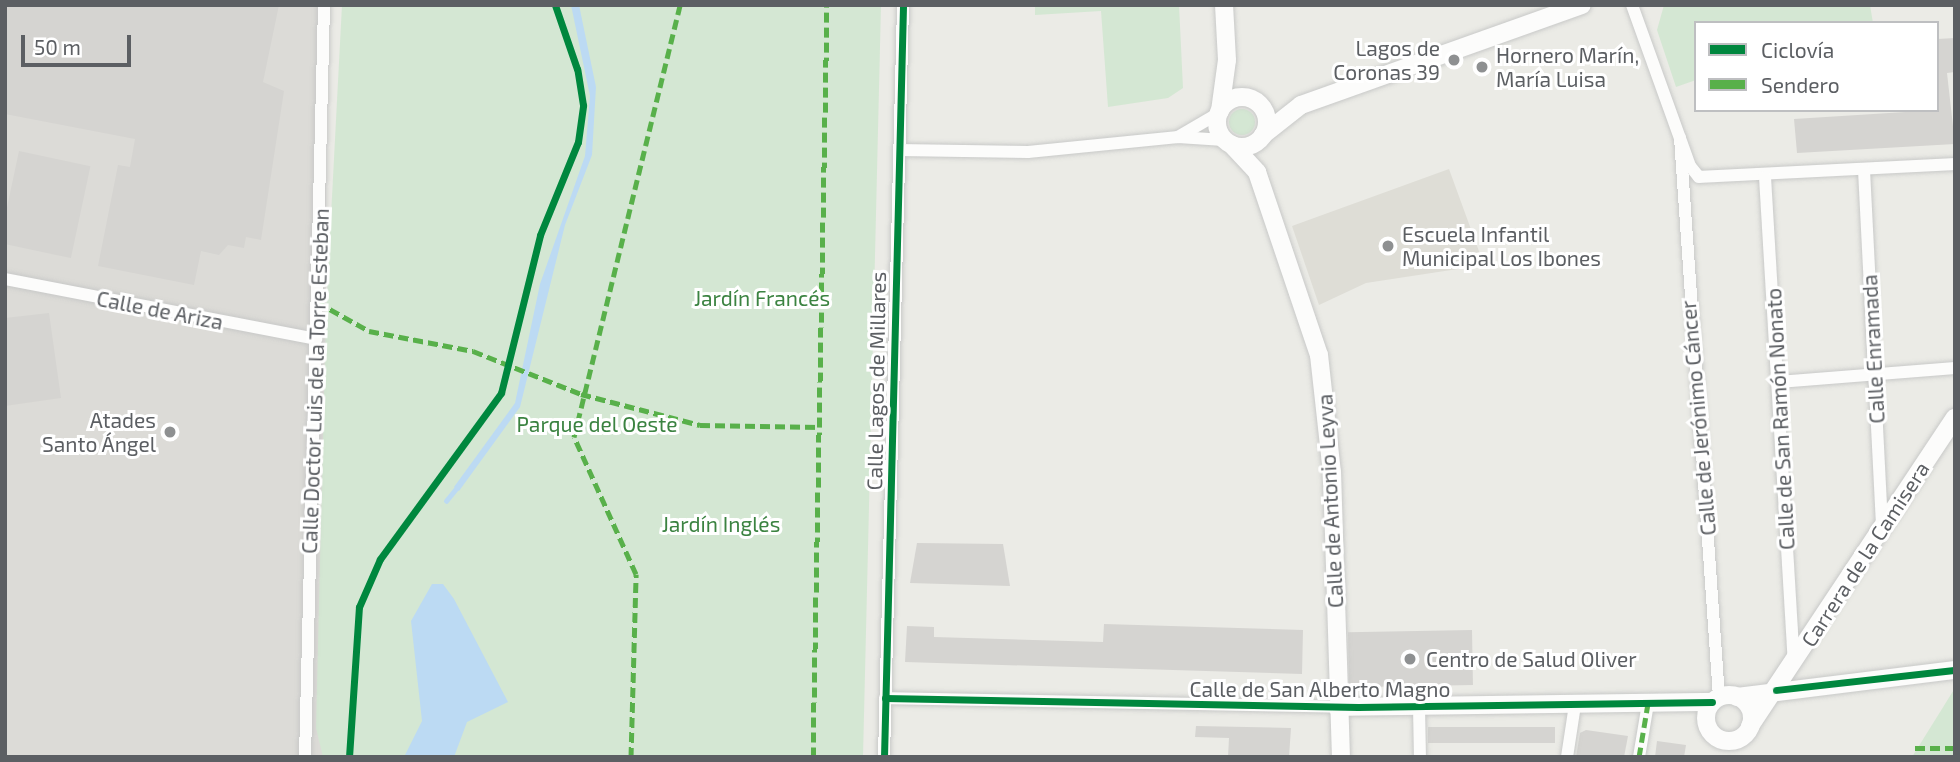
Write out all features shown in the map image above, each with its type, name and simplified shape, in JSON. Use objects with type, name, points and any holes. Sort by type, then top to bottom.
[{"type":"street","name":"Calle Doctor Luis de la Torre Esteban","points":[[304,757],[324,5]]},
{"type":"street","name":"Calle Lagos de Millares","points":[[884,757],[903,5]]},
{"type":"street","points":[[1224,5],[1227,60],[1219,112],[1228,143]]},
{"type":"street","points":[[900,150],[1028,152],[1178,137],[1228,143],[1261,137],[1301,105],[1582,5]]},
{"type":"street","points":[[1632,5],[1680,138],[1699,177],[1765,177],[1955,164]]},
{"type":"street","points":[[1227,60],[1266,121],[1261,137]]},
{"type":"street","points":[[1178,137],[1219,112],[1231,100],[1301,105]]},
{"type":"street","name":"Calle de Antonio Leyva","points":[[1257,172],[1261,137]]},
{"type":"street","name":"Calle de Jerónimo Cáncer","points":[[1680,138],[1716,700]]},
{"type":"street","name":"Calle de Antonio Leyva","points":[[1228,143],[1257,172],[1304,300],[1326,396],[1341,757]]},
{"type":"street","name":"Calle Enramada","points":[[1864,170],[1882,529]]},
{"type":"street","name":"Calle de San Ramón Nonato","points":[[1765,177],[1794,661]]},
{"type":"street","name":"Calle de Ariza","points":[[5,279],[316,339]]},
{"type":"street","points":[[1778,382],[1955,368]]},
{"type":"street","name":"Carrera de la Camisera","points":[[1750,726],[1955,418]]},
{"type":"street","points":[[1794,661],[1812,686]]},
{"type":"street","points":[[1738,739],[1720,740],[1709,730],[1716,700],[1776,690],[1955,670]]},
{"type":"street","points":[[1729,757],[1738,739],[1750,726],[1749,708],[1737,697]]},
{"type":"street","name":"Calle de San Alberto Magno","points":[[886,698],[1337,707],[1575,705],[1716,700]]},
{"type":"street","points":[[1639,757],[1648,703]]},
{"type":"street","points":[[1567,757],[1575,705]]},
{"type":"street","points":[[1419,707],[1420,757]]},
{"type":"shaded area","points":[[5,5],[326,5],[326,757],[5,757]]},
{"type":"shaded area","name":"Escuela Infantil Municipal Los Ibones","points":[[1449,169],[1484,265],[1366,283],[1319,305],[1292,226]]},
{"type":"green space","name":"Parque del Oeste","points":[[342,5],[881,5],[863,757],[323,757],[316,728],[326,312]]},
{"type":"green space","points":[[1035,5],[1179,5],[1183,88],[1168,98],[1108,107],[1101,11],[1035,15]]},
{"type":"green space","points":[[1664,5],[1870,5],[1873,21],[1694,21],[1694,81],[1676,87],[1657,30]]},
{"type":"green space","points":[[1242,109],[1251,113],[1255,122],[1251,131],[1242,135],[1233,131],[1229,122],[1233,113]]},
{"type":"green space","points":[[1955,688],[1955,757],[1912,757]]},
{"type":"water","points":[[571,5],[579,5],[596,87],[592,155],[565,225],[520,407],[459,491],[454,487],[515,403],[540,284],[585,156],[590,96]]},
{"type":"water","points":[[432,584],[443,584],[454,599],[508,702],[467,722],[454,757],[404,757],[422,721],[411,621]]},
{"type":"building","points":[[5,5],[279,5],[263,82],[284,91],[261,240],[246,237],[244,248],[228,245],[219,255],[201,251],[194,285],[98,266],[118,165],[130,167],[135,139],[5,114]]},
{"type":"building","points":[[1955,38],[1955,72],[1947,73],[1955,144],[1797,153],[1794,119],[1939,112],[1939,39]]},
{"type":"building","points":[[19,151],[90,166],[71,258],[5,244],[5,217]]},
{"type":"building","points":[[49,313],[61,398],[5,406],[5,318]]},
{"type":"building","points":[[917,543],[1003,544],[1010,586],[910,583]]},
{"type":"building","points":[[1104,624],[1303,630],[1302,674],[905,662],[907,626],[934,627],[934,637],[1103,642]]},
{"type":"building","name":"Centro de Salud Oliver","points":[[1472,630],[1473,685],[1349,687],[1348,632]]},
{"type":"building","points":[[1196,726],[1291,728],[1289,757],[1228,757],[1229,738],[1195,737]]},
{"type":"building","points":[[1428,727],[1555,727],[1555,743],[1428,743]]},
{"type":"building","points":[[1586,730],[1628,736],[1624,757],[1576,757],[1580,733]]},
{"type":"building","points":[[1657,741],[1686,745],[1684,757],[1655,757]]},
{"type":"waterway","points":[[446,501],[459,485]]},
{"type":"marked path","points":[[631,757],[636,574],[574,437],[680,5]]},
{"type":"marked path","points":[[813,757],[827,5]]},
{"type":"marked path","points":[[317,302],[369,331],[473,351],[581,394],[700,425],[820,427]]},
{"type":"marked path","points":[[1639,757],[1648,703]]},
{"type":"marked path","points":[[1915,748],[1955,748]]},
{"type":"cycle path","points":[[349,757],[359,607],[380,559],[501,393],[540,235],[578,142],[583,105],[577,69],[555,5]]},
{"type":"cycle path","points":[[884,757],[903,5]]},
{"type":"cycle path","points":[[1776,690],[1955,670]]},
{"type":"cycle path","points":[[885,698],[1358,707],[1712,702]]},
{"type":"place","name":"Lagos de Coronas 39","points":[[1454,60]]},
{"type":"place","name":"Hornero Marín, María Luisa","points":[[1482,67]]},
{"type":"place","name":"Escuela Infantil Municipal Los Ibones","points":[[1388,246]]},
{"type":"place","name":"Atades Santo Ángel","points":[[170,432]]},
{"type":"place","name":"Centro de Salud Oliver","points":[[1410,659]]},
{"type":"park label","name":"Jardín Francés","points":[[762,298]]},
{"type":"park label","name":"Jardín Inglés","points":[[721,524]]}]
